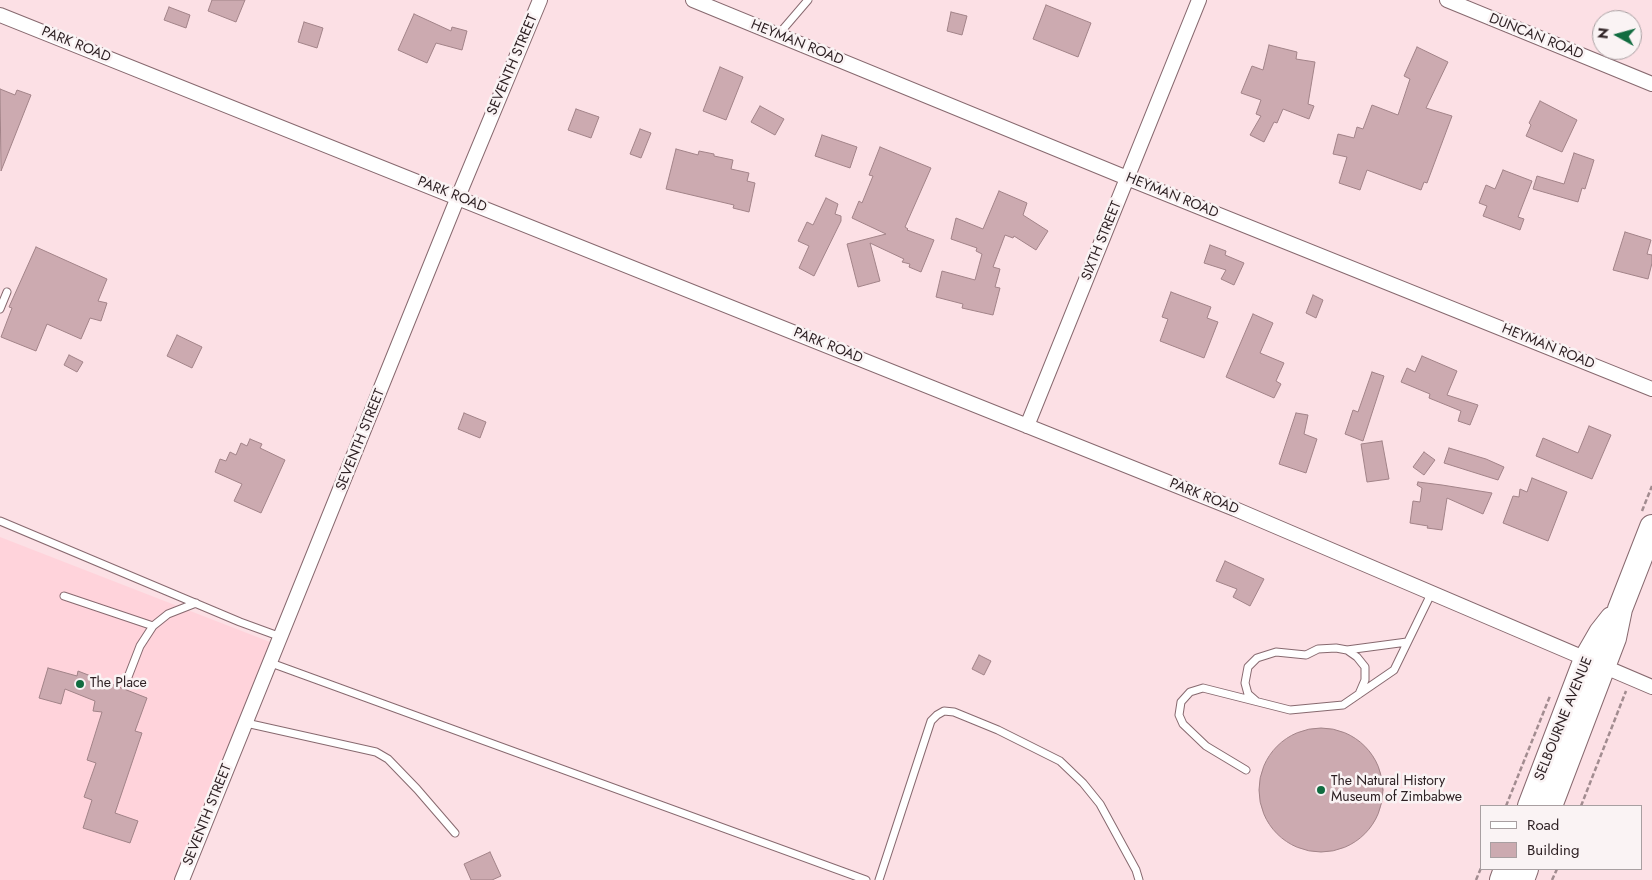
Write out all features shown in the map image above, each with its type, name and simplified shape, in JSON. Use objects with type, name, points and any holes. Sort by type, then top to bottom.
[{"type":"highway","name":"SELBOURNE AVENUE","points":[[1550,805],[1595,663],[1601,633],[1620,609],[1652,527]]},
{"type":"highway","name":"SELBOURNE AVENUE","points":[[1530,805],[1595,663]]},
{"type":"street","name":"SEVENTH STREET","points":[[182,880],[458,197],[540,0]]},
{"type":"street","name":"HEYMAN ROAD","points":[[693,0],[1127,178],[1652,389]]},
{"type":"street","name":"SIXTH STREET","points":[[1027,426],[1199,0]]},
{"type":"street","name":"DUNCAN ROAD","points":[[1447,0],[1652,84]]},
{"type":"street","name":"PARK ROAD","points":[[0,15],[1235,509],[1430,594],[1652,687]]},
{"type":"lane","points":[[778,35],[808,0]]},
{"type":"lane","points":[[0,309],[7,292]]},
{"type":"lane","points":[[0,521],[196,603],[281,636]]},
{"type":"lane","points":[[1246,770],[1206,746],[1183,724],[1178,715],[1181,702],[1190,692],[1202,688],[1290,710],[1343,705],[1394,670],[1430,594]]},
{"type":"lane","points":[[64,596],[153,626]]},
{"type":"lane","points":[[128,677],[140,646],[153,626],[168,614],[196,603]]},
{"type":"lane","points":[[1256,702],[1248,694],[1245,683],[1248,667],[1258,658],[1276,652],[1306,655],[1318,649],[1336,648],[1347,650],[1407,642]]},
{"type":"lane","points":[[1347,650],[1357,657],[1365,668],[1365,680],[1359,694]]},
{"type":"lane","points":[[271,663],[866,880]]},
{"type":"lane","points":[[879,880],[930,721],[944,711],[954,712],[998,730],[1060,761],[1083,783],[1100,804],[1140,880]]},
{"type":"lane","points":[[246,722],[376,752],[388,759],[455,833]]},
{"type":"path","points":[[1581,805],[1630,679]]},
{"type":"shaded area","points":[[0,537],[270,642],[176,880],[0,880]]},
{"type":"building","points":[[212,0],[245,0],[236,22],[208,11]]},
{"type":"building","points":[[1046,5],[1091,23],[1078,57],[1033,39]]},
{"type":"building","points":[[169,7],[190,15],[186,28],[164,20]]},
{"type":"building","points":[[951,12],[967,16],[962,35],[947,31]]},
{"type":"building","points":[[414,14],[451,31],[452,27],[467,31],[462,50],[436,43],[427,63],[398,50]]},
{"type":"building","points":[[304,22],[323,28],[317,48],[298,42]]},
{"type":"building","points":[[1269,45],[1297,52],[1296,59],[1315,62],[1308,104],[1314,106],[1309,119],[1283,109],[1277,123],[1274,122],[1264,142],[1250,135],[1261,116],[1256,114],[1261,100],[1241,93],[1252,66],[1263,70]]},
{"type":"building","points":[[1417,47],[1448,62],[1426,108],[1452,116],[1427,183],[1424,182],[1421,190],[1367,170],[1360,190],[1339,183],[1347,157],[1333,154],[1338,134],[1354,138],[1357,127],[1363,129],[1372,105],[1398,115],[1410,79],[1404,76]]},
{"type":"building","points":[[720,67],[743,77],[726,120],[703,111]]},
{"type":"building","points":[[0,89],[15,95],[17,90],[31,95],[1,171]]},
{"type":"building","points":[[1540,101],[1577,120],[1562,152],[1526,136],[1531,125],[1529,123]]},
{"type":"building","points":[[760,106],[784,119],[775,135],[751,122]]},
{"type":"building","points":[[576,109],[599,117],[591,138],[568,130]]},
{"type":"building","points":[[640,129],[651,133],[641,158],[630,154]]},
{"type":"building","points":[[822,135],[857,147],[850,168],[815,156]]},
{"type":"building","points":[[880,147],[931,168],[905,227],[907,230],[934,240],[921,272],[909,267],[910,264],[902,262],[904,259],[870,243],[880,281],[858,287],[847,244],[886,234],[852,218],[859,201],[862,203],[873,176],[869,175]]},
{"type":"building","points":[[676,149],[698,155],[699,151],[733,160],[731,169],[749,173],[747,181],[755,183],[749,212],[733,208],[734,205],[666,189]]},
{"type":"building","points":[[1574,153],[1594,160],[1585,189],[1582,188],[1578,202],[1533,189],[1537,176],[1564,184]]},
{"type":"building","points":[[1503,170],[1532,181],[1518,217],[1524,219],[1520,230],[1483,216],[1487,206],[1479,203],[1486,185],[1495,189]]},
{"type":"building","points":[[999,191],[1027,203],[1023,215],[1048,231],[1036,250],[1014,236],[1013,238],[1005,235],[993,267],[1000,269],[995,287],[1000,288],[993,315],[962,308],[963,304],[936,297],[942,271],[975,280],[982,254],[976,251],[977,248],[951,239],[956,218],[983,229]]},
{"type":"building","points":[[826,198],[838,204],[835,214],[841,216],[841,221],[814,276],[799,268],[809,246],[798,241],[807,222],[813,225]]},
{"type":"building","points":[[1625,232],[1651,240],[1647,254],[1652,255],[1648,279],[1613,270]]},
{"type":"building","points":[[1210,245],[1226,251],[1225,255],[1244,263],[1234,285],[1221,279],[1226,270],[1204,263]]},
{"type":"building","points":[[36,247],[107,279],[98,301],[107,303],[101,321],[90,318],[81,339],[47,324],[36,351],[1,337],[12,308],[9,307]]},
{"type":"building","points":[[1171,292],[1211,307],[1207,318],[1218,322],[1204,358],[1160,341],[1168,319],[1162,317]]},
{"type":"building","points":[[1313,295],[1323,300],[1316,318],[1306,313]]},
{"type":"building","points":[[1253,314],[1273,323],[1260,353],[1284,363],[1276,381],[1281,384],[1274,398],[1226,377]]},
{"type":"building","points":[[177,335],[202,347],[192,368],[167,356]]},
{"type":"building","points":[[69,355],[83,362],[77,372],[64,365]]},
{"type":"building","points":[[1422,356],[1457,371],[1447,395],[1478,405],[1470,425],[1458,421],[1461,411],[1429,398],[1430,394],[1401,382],[1407,368],[1415,372]]},
{"type":"building","points":[[1372,372],[1384,376],[1363,441],[1345,434],[1353,410],[1358,412]]},
{"type":"building","points":[[464,413],[486,422],[480,438],[458,429]]},
{"type":"building","points":[[1296,413],[1308,415],[1304,434],[1317,439],[1306,473],[1279,464]]},
{"type":"building","points":[[1589,426],[1611,435],[1592,479],[1536,456],[1543,438],[1578,453]]},
{"type":"building","points":[[250,439],[262,444],[260,448],[285,460],[261,513],[234,501],[242,484],[215,472],[220,459],[226,461],[230,452],[236,455],[241,443],[247,446]]},
{"type":"building","points":[[1382,441],[1389,479],[1367,482],[1361,444]]},
{"type":"building","points":[[1449,448],[1486,459],[1504,467],[1498,480],[1444,463]]},
{"type":"building","points":[[1424,452],[1435,460],[1424,475],[1413,467]]},
{"type":"building","points":[[1532,478],[1567,492],[1548,541],[1503,523],[1513,496],[1519,497],[1520,489],[1527,492]]},
{"type":"building","points":[[1418,482],[1492,493],[1483,514],[1447,498],[1442,530],[1427,528],[1428,526],[1410,523],[1413,501],[1420,502],[1422,488],[1417,485]]},
{"type":"building","points":[[1225,561],[1264,579],[1250,606],[1233,597],[1237,589],[1216,581]]},
{"type":"building","points":[[979,655],[991,661],[984,675],[972,669]]},
{"type":"building","points":[[48,668],[77,676],[78,671],[147,698],[135,731],[142,733],[115,813],[138,821],[130,843],[83,828],[92,800],[84,797],[96,763],[87,760],[102,712],[93,711],[95,701],[65,689],[61,704],[39,698]]},
{"type":"building","name":"The Natural History Museum of Zimbabwe","points":[[1321,728],[1345,733],[1365,746],[1378,766],[1383,790],[1378,814],[1365,834],[1345,847],[1321,852],[1297,847],[1277,834],[1264,814],[1259,790],[1264,766],[1277,746],[1297,733]]},
{"type":"building","points":[[490,852],[501,876],[492,880],[471,880],[464,864]]},
{"type":"place","name":"The Place","points":[[80,684]]},
{"type":"place","name":"The Natural History Museum of Zimbabwe","points":[[1321,790]]}]
